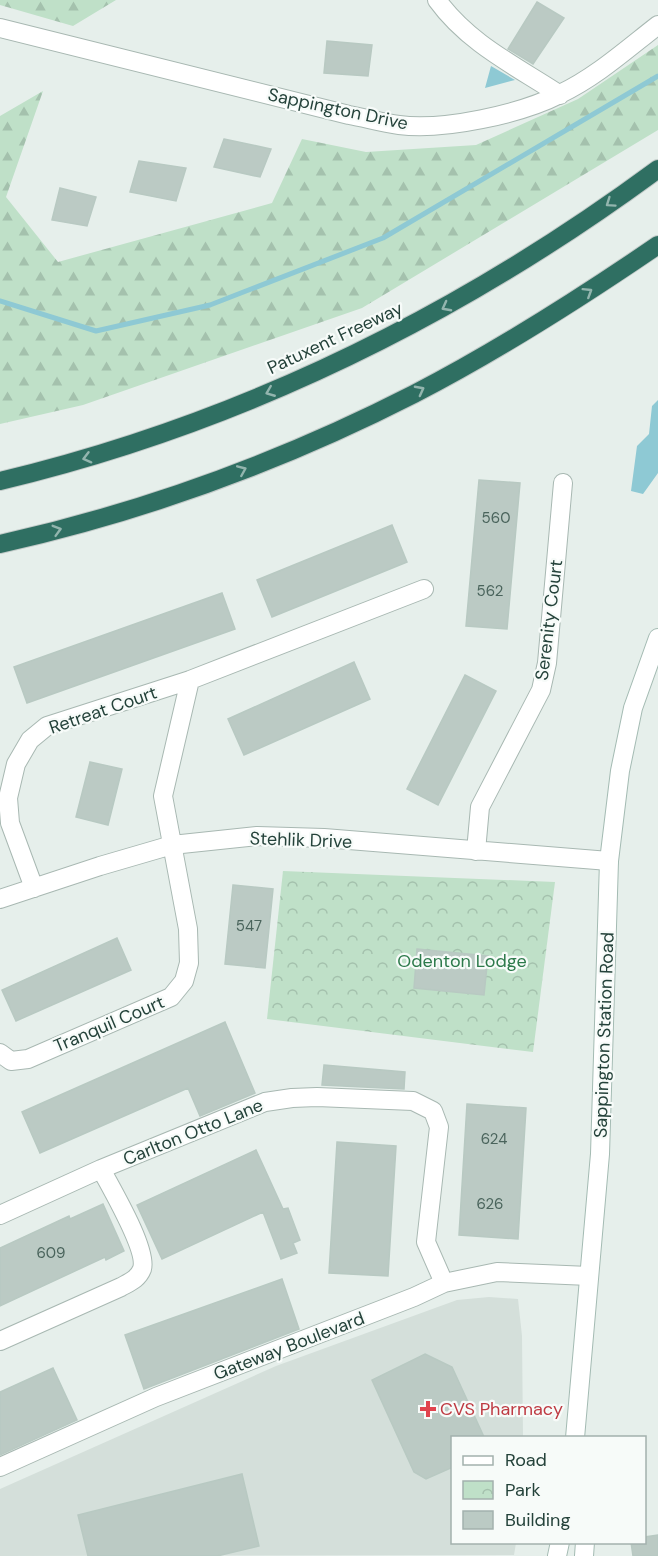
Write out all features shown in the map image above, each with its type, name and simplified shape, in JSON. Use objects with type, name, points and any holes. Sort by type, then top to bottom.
[{"type":"highway","name":"Patuxent Freeway","points":[[0,481],[134,444],[205,419],[312,375],[456,302],[561,237],[658,169]]},
{"type":"highway","points":[[0,544],[134,509],[226,476],[333,432],[414,394],[493,350],[595,288],[658,245]]},
{"type":"street","points":[[437,0],[452,19],[472,38],[560,94]]},
{"type":"street","name":"Sappington Drive","points":[[0,28],[401,126],[447,125],[493,118],[560,94],[593,74],[658,25]]},
{"type":"street","name":"Serenity Court","points":[[476,851],[480,807],[541,690],[547,663],[563,483]]},
{"type":"street","name":"Retreat Court","points":[[34,888],[10,823],[8,798],[16,764],[30,740],[47,726],[190,680],[424,590]]},
{"type":"street","name":"Sappington Station Road","points":[[575,1436],[600,1154],[609,861],[620,771],[633,708],[658,638]]},
{"type":"street","name":"Retreat Court","points":[[172,845],[163,796],[190,680]]},
{"type":"street","name":"Stehlik Drive","points":[[0,899],[172,845],[257,836],[324,838],[609,861]]},
{"type":"street","name":"Tranquil Court","points":[[0,1053],[11,1061],[28,1059],[171,997],[184,981],[189,963],[188,929],[172,845]]},
{"type":"street","name":"Carlton Otto Lane","points":[[0,1215],[101,1169],[265,1102],[317,1097],[412,1101],[433,1112],[439,1127],[426,1242],[444,1283]]},
{"type":"street","points":[[0,1341],[138,1278],[143,1266],[141,1247],[101,1169]]},
{"type":"street","name":"Gateway Boulevard","points":[[0,1467],[156,1397],[414,1297],[444,1283],[497,1272],[589,1276]]},
{"type":"shaded area","points":[[489,1297],[518,1299],[522,1336],[523,1436],[451,1436],[451,1544],[516,1544],[514,1555],[0,1556],[0,1489],[276,1366],[457,1300]]},
{"type":"green space","points":[[0,0],[116,0],[73,26],[0,5]]},
{"type":"green space","points":[[658,45],[658,130],[362,308],[83,405],[0,424],[0,116],[43,91],[6,197],[58,262],[272,203],[302,139],[366,152],[476,145],[578,99]]},
{"type":"green space","name":"Odenton Lodge","points":[[283,871],[555,882],[533,1052],[267,1019]]},
{"type":"water","points":[[491,66],[515,80],[485,88]]},
{"type":"water","points":[[658,400],[658,473],[643,494],[631,491],[637,446],[649,434],[652,406]]},
{"type":"building","points":[[537,2],[564,18],[533,64],[508,49]]},
{"type":"building","points":[[327,41],[372,45],[368,76],[324,73]]},
{"type":"building","points":[[224,139],[271,149],[260,177],[214,167]]},
{"type":"building","points":[[139,161],[186,168],[176,201],[130,192]]},
{"type":"building","points":[[60,188],[96,197],[87,226],[52,220]]},
{"type":"building","points":[[479,480],[520,483],[507,629],[466,626]]},
{"type":"building","points":[[392,525],[407,562],[272,617],[257,580]]},
{"type":"building","points":[[222,593],[235,629],[27,703],[14,667]]},
{"type":"building","points":[[354,662],[370,699],[244,755],[228,719]]},
{"type":"building","points":[[465,675],[496,691],[438,805],[407,789]]},
{"type":"building","points":[[90,762],[122,769],[108,825],[76,817]]},
{"type":"building","points":[[233,885],[273,889],[265,968],[225,964]]},
{"type":"building","points":[[117,938],[131,970],[16,1021],[2,990]]},
{"type":"building","points":[[417,949],[488,956],[484,995],[414,988]]},
{"type":"building","points":[[225,1022],[255,1093],[200,1116],[188,1088],[40,1153],[22,1112]]},
{"type":"building","points":[[324,1065],[405,1072],[404,1089],[322,1085]]},
{"type":"building","points":[[467,1104],[526,1108],[518,1239],[459,1235]]},
{"type":"building","points":[[337,1142],[396,1146],[388,1276],[329,1273]]},
{"type":"building","points":[[256,1150],[283,1209],[288,1208],[300,1240],[293,1243],[297,1253],[281,1259],[263,1212],[162,1259],[137,1205]]},
{"type":"building","points":[[103,1204],[124,1251],[106,1260],[105,1257],[0,1306],[0,1248],[69,1216],[70,1219]]},
{"type":"building","points":[[282,1279],[299,1329],[144,1389],[125,1335]]},
{"type":"building","name":"CVS Pharmacy","points":[[425,1354],[452,1367],[484,1436],[451,1436],[451,1468],[426,1479],[414,1472],[372,1380]]},
{"type":"building","points":[[53,1368],[77,1420],[0,1455],[0,1392]]},
{"type":"building","points":[[242,1474],[259,1546],[217,1556],[88,1556],[78,1515]]},
{"type":"building","points":[[658,1535],[658,1556],[633,1556],[631,1544],[646,1544],[646,1537]]},
{"type":"waterway","points":[[0,301],[96,331],[210,305],[383,238],[658,76]]},
{"type":"place","name":"CVS Pharmacy","points":[[428,1409]]}]
